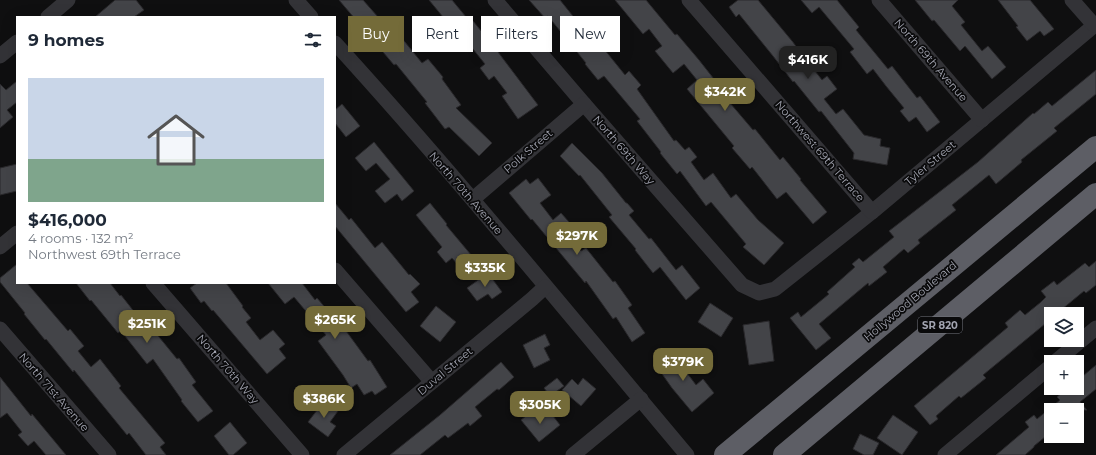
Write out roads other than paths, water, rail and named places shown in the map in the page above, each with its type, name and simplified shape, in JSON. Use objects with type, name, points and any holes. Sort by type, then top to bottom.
[{"type":"highway","name":"Hollywood Boulevard","points":[[725,455],[741,448],[1096,148]]},
{"type":"highway","name":"SR 820","points":[[784,455],[1096,194]]},
{"type":"street","points":[[49,16],[68,0]]},
{"type":"street","points":[[296,0],[310,16]]},
{"type":"street","name":"North 69th Way","points":[[495,0],[742,285],[759,293]]},
{"type":"street","name":"Northwest 69th Terrace","points":[[689,0],[872,212]]},
{"type":"street","name":"North 69th Avenue","points":[[880,0],[982,120]]},
{"type":"street","points":[[1072,0],[1095,24]]},
{"type":"street","name":"Tyler Street","points":[[759,293],[775,289],[872,212],[1095,24]]},
{"type":"street","points":[[0,56],[16,43]]},
{"type":"street","name":"North 70th Avenue","points":[[336,44],[473,199],[687,455]]},
{"type":"street","name":"Polk Street","points":[[473,199],[584,104]]},
{"type":"street","points":[[336,271],[432,382]]},
{"type":"street","name":"North 70th Way","points":[[154,284],[302,455]]},
{"type":"street","name":"Duval Street","points":[[344,455],[532,299],[545,286]]},
{"type":"street","points":[[1064,355],[1096,328]]},
{"type":"street","name":"North 71st Avenue","points":[[0,329],[108,455]]},
{"type":"street","points":[[945,455],[1044,372]]},
{"type":"street","points":[[573,455],[641,400]]}]
